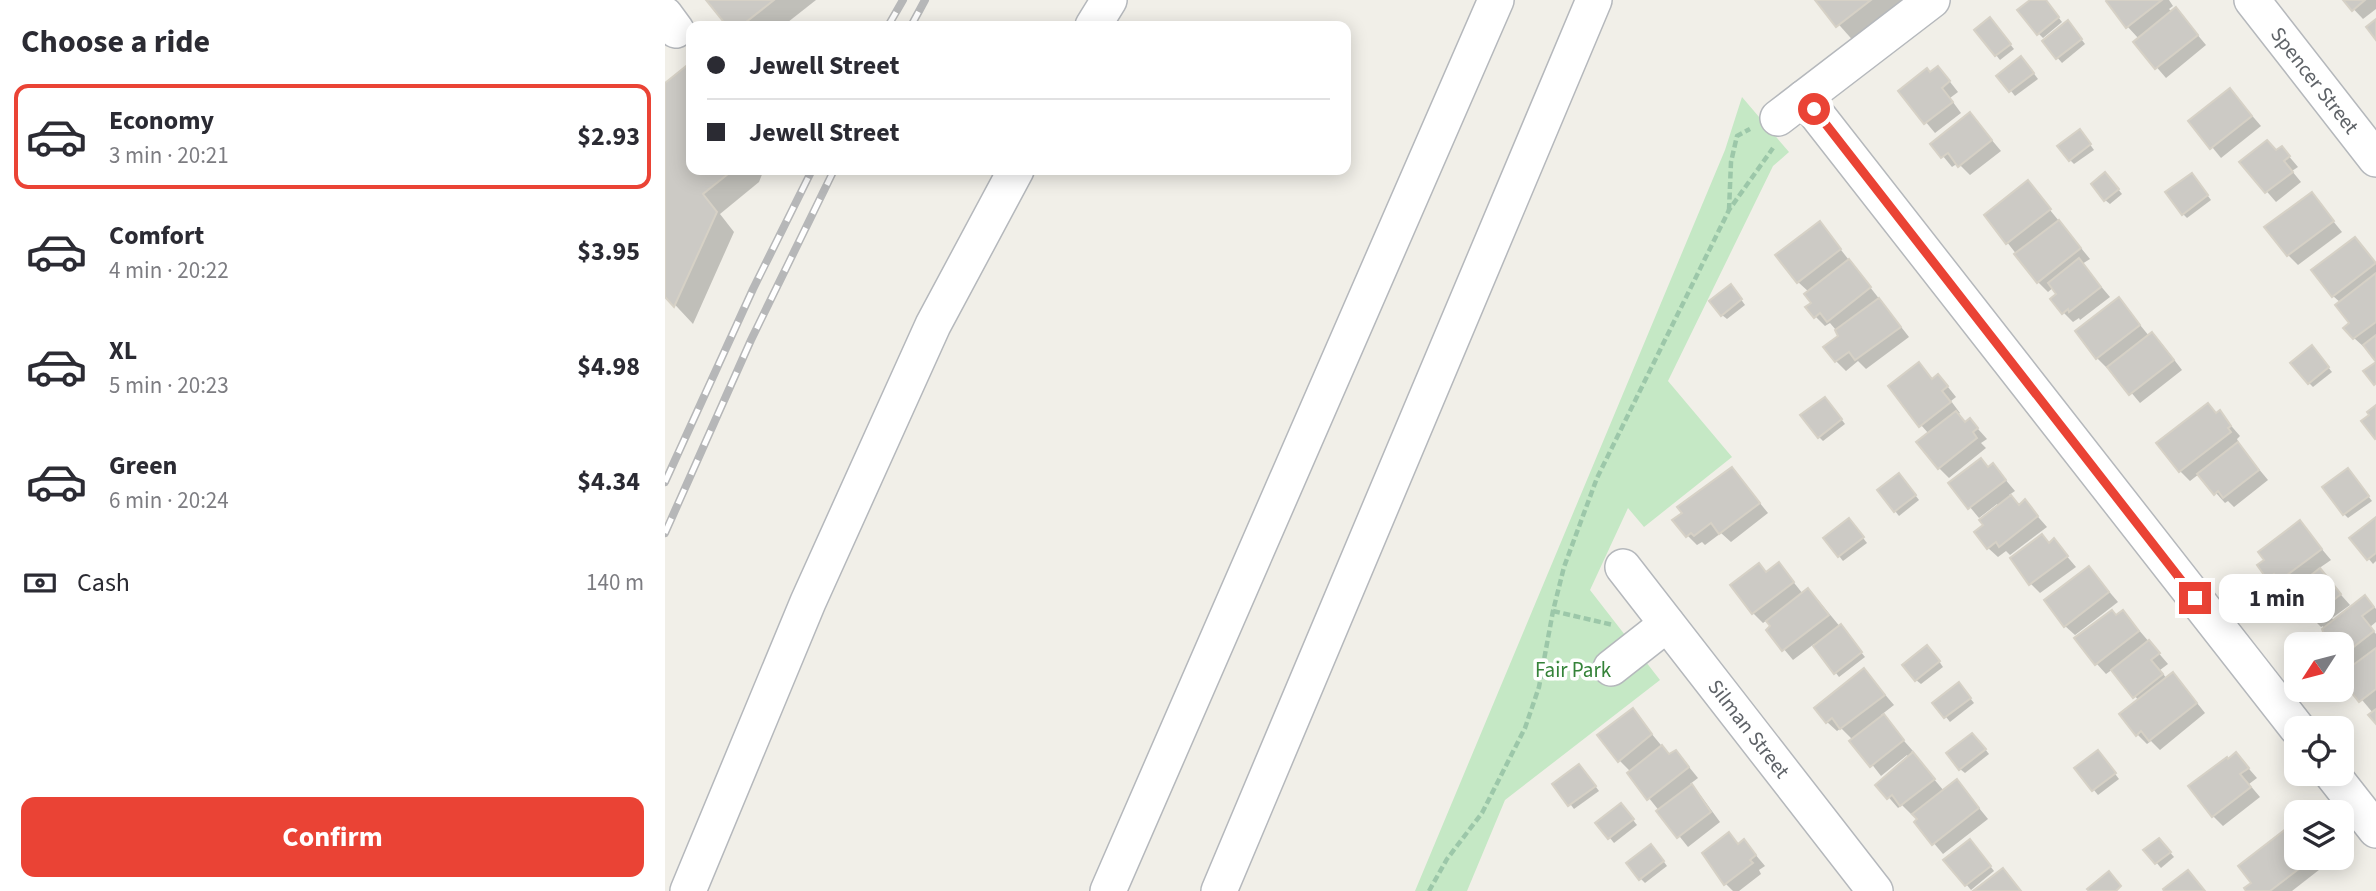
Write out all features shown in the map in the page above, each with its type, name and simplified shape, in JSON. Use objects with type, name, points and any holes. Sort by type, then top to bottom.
[{"type":"street","points":[[1096,21],[1109,0]]},
{"type":"street","points":[[1108,891],[1496,0]]},
{"type":"street","points":[[1219,891],[1594,0]]},
{"type":"street","points":[[1932,0],[1778,121],[2287,716]]},
{"type":"street","name":"Spencer Street","points":[[2252,0],[2376,159]]},
{"type":"street","points":[[688,891],[808,602],[927,338],[1013,175]]},
{"type":"street","name":"Silman Street","points":[[1623,567],[1875,891]]},
{"type":"street","points":[[1611,668],[1667,624]]},
{"type":"street","points":[[2341,786],[2376,830]]},
{"type":"path","points":[[1429,891],[1447,859],[1482,813],[1525,729],[1539,687],[1564,567],[1597,478],[1730,210],[1773,148],[1778,121],[1748,129],[1737,136],[1731,162],[1730,210]]},
{"type":"path","points":[[1553,611],[1624,628]]},
{"type":"green space","name":"Fair Park","points":[[1742,97],[1789,152],[1773,166],[1668,381],[1732,457],[1644,527],[1628,508],[1590,590],[1660,680],[1505,800],[1467,891],[1415,891],[1725,150]]},
{"type":"building","points":[[706,0],[774,0],[747,21],[723,21]]},
{"type":"building","points":[[1815,0],[1871,0],[1836,27]]},
{"type":"building","points":[[2030,0],[2046,0],[2059,17],[2037,35],[2017,10]]},
{"type":"building","points":[[2107,0],[2162,0],[2126,28]]},
{"type":"building","points":[[2343,0],[2365,0],[2352,11]]},
{"type":"building","points":[[2176,7],[2198,35],[2155,69],[2133,42]]},
{"type":"building","points":[[1990,17],[2011,44],[1995,56],[1974,30]]},
{"type":"building","points":[[2376,19],[2376,40],[2366,27]]},
{"type":"building","points":[[2068,20],[2082,39],[2056,59],[2042,41]]},
{"type":"building","points":[[2021,56],[2034,73],[2009,92],[1996,76]]},
{"type":"building","points":[[686,66],[686,175],[727,175],[703,194],[717,212],[674,307],[665,297],[665,83]]},
{"type":"building","points":[[1938,66],[1950,81],[1942,88],[1953,102],[1924,124],[1898,91],[1927,68],[1930,72]]},
{"type":"building","points":[[2230,88],[2252,116],[2210,149],[2188,121]]},
{"type":"building","points":[[1970,112],[1992,140],[1958,167],[1948,153],[1941,158],[1930,144]]},
{"type":"building","points":[[2080,129],[2091,144],[2069,161],[2057,146]]},
{"type":"building","points":[[2267,140],[2276,150],[2282,146],[2290,156],[2284,161],[2293,172],[2265,193],[2239,162]]},
{"type":"building","points":[[2105,172],[2119,189],[2104,201],[2091,184]]},
{"type":"building","points":[[2192,173],[2208,195],[2182,215],[2165,192]]},
{"type":"building","points":[[2028,180],[2051,209],[2006,244],[1984,215]]},
{"type":"building","points":[[2312,192],[2334,221],[2287,256],[2264,227]]},
{"type":"building","points":[[2059,220],[2081,248],[2037,283],[2014,254]]},
{"type":"building","points":[[1820,221],[1841,249],[1797,283],[1775,255]]},
{"type":"building","points":[[2355,237],[2376,263],[2332,297],[2311,270]]},
{"type":"building","points":[[2079,258],[2101,287],[2069,312],[2068,309],[2062,314],[2050,299],[2056,294],[2048,283]]},
{"type":"building","points":[[1849,259],[1871,287],[1827,322],[1820,313],[1814,318],[1805,307],[1811,303],[1804,294]]},
{"type":"building","points":[[2376,273],[2376,322],[2353,339],[2343,328],[2349,323],[2335,305]]},
{"type":"building","points":[[1731,284],[1742,299],[1721,316],[1709,301]]},
{"type":"building","points":[[2119,297],[2140,325],[2096,359],[2075,331]]},
{"type":"building","points":[[1879,298],[1901,327],[1855,360],[1849,352],[1835,362],[1823,347],[1838,336],[1835,330]]},
{"type":"building","points":[[2152,332],[2174,360],[2129,395],[2107,367]]},
{"type":"building","points":[[2376,335],[2376,362],[2363,345]]},
{"type":"building","points":[[2312,345],[2329,367],[2308,384],[2290,363]]},
{"type":"building","points":[[1919,362],[1932,379],[1938,374],[1948,386],[1942,391],[1951,402],[1919,427],[1888,386]]},
{"type":"building","points":[[2376,362],[2376,383],[2374,385],[2363,371]]},
{"type":"building","points":[[1825,397],[1842,419],[1818,438],[1800,415]]},
{"type":"building","points":[[2208,403],[2216,413],[2220,410],[2231,426],[2228,428],[2231,432],[2179,472],[2156,443]]},
{"type":"building","points":[[2376,405],[2376,438],[2375,439],[2361,421]]},
{"type":"building","points":[[1956,411],[1965,422],[1970,418],[1978,428],[1973,432],[1977,438],[1938,469],[1916,442]]},
{"type":"building","points":[[2238,442],[2259,470],[2223,498],[2218,491],[2214,495],[2197,474]]},
{"type":"building","points":[[1981,458],[1988,467],[1993,463],[2006,480],[1968,509],[1948,483]]},
{"type":"building","points":[[1732,467],[1760,503],[1719,534],[1711,523],[1694,536],[1691,533],[1686,537],[1672,520],[1682,513],[1677,507]]},
{"type":"building","points":[[2348,468],[2369,496],[2343,515],[2322,487]]},
{"type":"building","points":[[1899,473],[1916,495],[1894,512],[1877,490]]},
{"type":"building","points":[[2011,495],[2019,505],[2025,499],[2038,516],[1999,547],[1996,542],[1987,549],[1974,532],[1983,525],[1979,520]]},
{"type":"building","points":[[2376,517],[2376,553],[2367,560],[2349,538]]},
{"type":"building","points":[[1849,518],[1864,537],[1838,557],[1823,538]]},
{"type":"building","points":[[2300,520],[2322,549],[2279,581],[2274,574],[2267,579],[2257,565],[2264,560],[2258,552]]},
{"type":"building","points":[[2042,534],[2049,543],[2054,538],[2068,556],[2029,585],[2010,558]]},
{"type":"building","points":[[1779,562],[1794,582],[1752,614],[1730,585],[1759,563],[1766,572]]},
{"type":"building","points":[[2089,566],[2109,592],[2064,627],[2044,600]]},
{"type":"building","points":[[2320,568],[2341,594],[2310,619],[2303,609],[2299,613],[2293,605],[2297,602],[2290,592]]},
{"type":"building","points":[[1808,588],[1829,615],[1782,651],[1766,630],[1770,626],[1766,621]]},
{"type":"building","points":[[2365,595],[2374,607],[2362,616],[2374,631],[2354,647],[2354,632],[2323,632],[2322,629]]},
{"type":"building","points":[[2112,610],[2116,615],[2123,610],[2139,631],[2095,665],[2074,638]]},
{"type":"building","points":[[1841,624],[1862,652],[1834,674],[1813,646]]},
{"type":"building","points":[[2149,640],[2160,653],[2151,660],[2163,674],[2133,698],[2111,670]]},
{"type":"building","points":[[1927,645],[1940,661],[1915,681],[1902,665]]},
{"type":"building","points":[[2376,648],[2376,689],[2359,702],[2354,696],[2354,664]]},
{"type":"building","points":[[1864,668],[1885,695],[1840,729],[1832,718],[1826,723],[1814,708]]},
{"type":"building","points":[[2173,672],[2197,703],[2149,741],[2141,731],[2136,736],[2119,714]]},
{"type":"building","points":[[1959,682],[1971,698],[1944,718],[1932,703]]},
{"type":"building","points":[[1633,708],[1652,734],[1618,762],[1597,735]]},
{"type":"building","points":[[2376,709],[2376,724],[2368,715]]},
{"type":"building","points":[[1884,714],[1904,740],[1870,767],[1849,741]]},
{"type":"building","points":[[1972,733],[1986,749],[1959,770],[1946,753]]},
{"type":"building","points":[[1662,745],[1669,754],[1676,750],[1689,767],[1647,800],[1627,773]]},
{"type":"building","points":[[2098,750],[2116,773],[2092,791],[2074,768]]},
{"type":"building","points":[[1913,752],[1935,779],[1900,806],[1892,795],[1887,799],[1875,785]]},
{"type":"building","points":[[2236,752],[2249,768],[2240,774],[2251,787],[2212,817],[2188,786]]},
{"type":"building","points":[[1579,764],[1596,786],[1568,806],[1552,784]]},
{"type":"building","points":[[1957,779],[1979,808],[1932,845],[1914,822],[1917,819],[1912,814]]},
{"type":"building","points":[[1692,784],[1711,812],[1677,838],[1656,811]]},
{"type":"building","points":[[1621,803],[1634,819],[1608,839],[1595,823]]},
{"type":"building","points":[[2284,830],[2284,870],[2297,870],[2270,891],[2246,891],[2244,888],[2251,883],[2238,866]]},
{"type":"building","points":[[1729,832],[1738,844],[1744,839],[1756,855],[1750,860],[1753,863],[1724,885],[1702,853]]},
{"type":"building","points":[[2159,838],[2171,852],[2155,864],[2143,850]]},
{"type":"building","points":[[1970,839],[1991,866],[1965,886],[1943,860]]},
{"type":"building","points":[[1651,844],[1664,861],[1639,880],[1626,863]]},
{"type":"building","points":[[2003,868],[2021,891],[1973,891]]},
{"type":"building","points":[[2188,870],[2205,891],[2164,891],[2163,889]]},
{"type":"building","points":[[2109,871],[2121,886],[2116,891],[2087,889]]},
{"type":"railway","points":[[891,21],[903,0]]},
{"type":"railway","points":[[914,21],[925,0]]},
{"type":"railway","points":[[665,482],[753,289],[810,175]]},
{"type":"railway","points":[[665,533],[751,340],[832,175]]},
{"type":"route","points":[[1814,109],[2195,598]]}]
